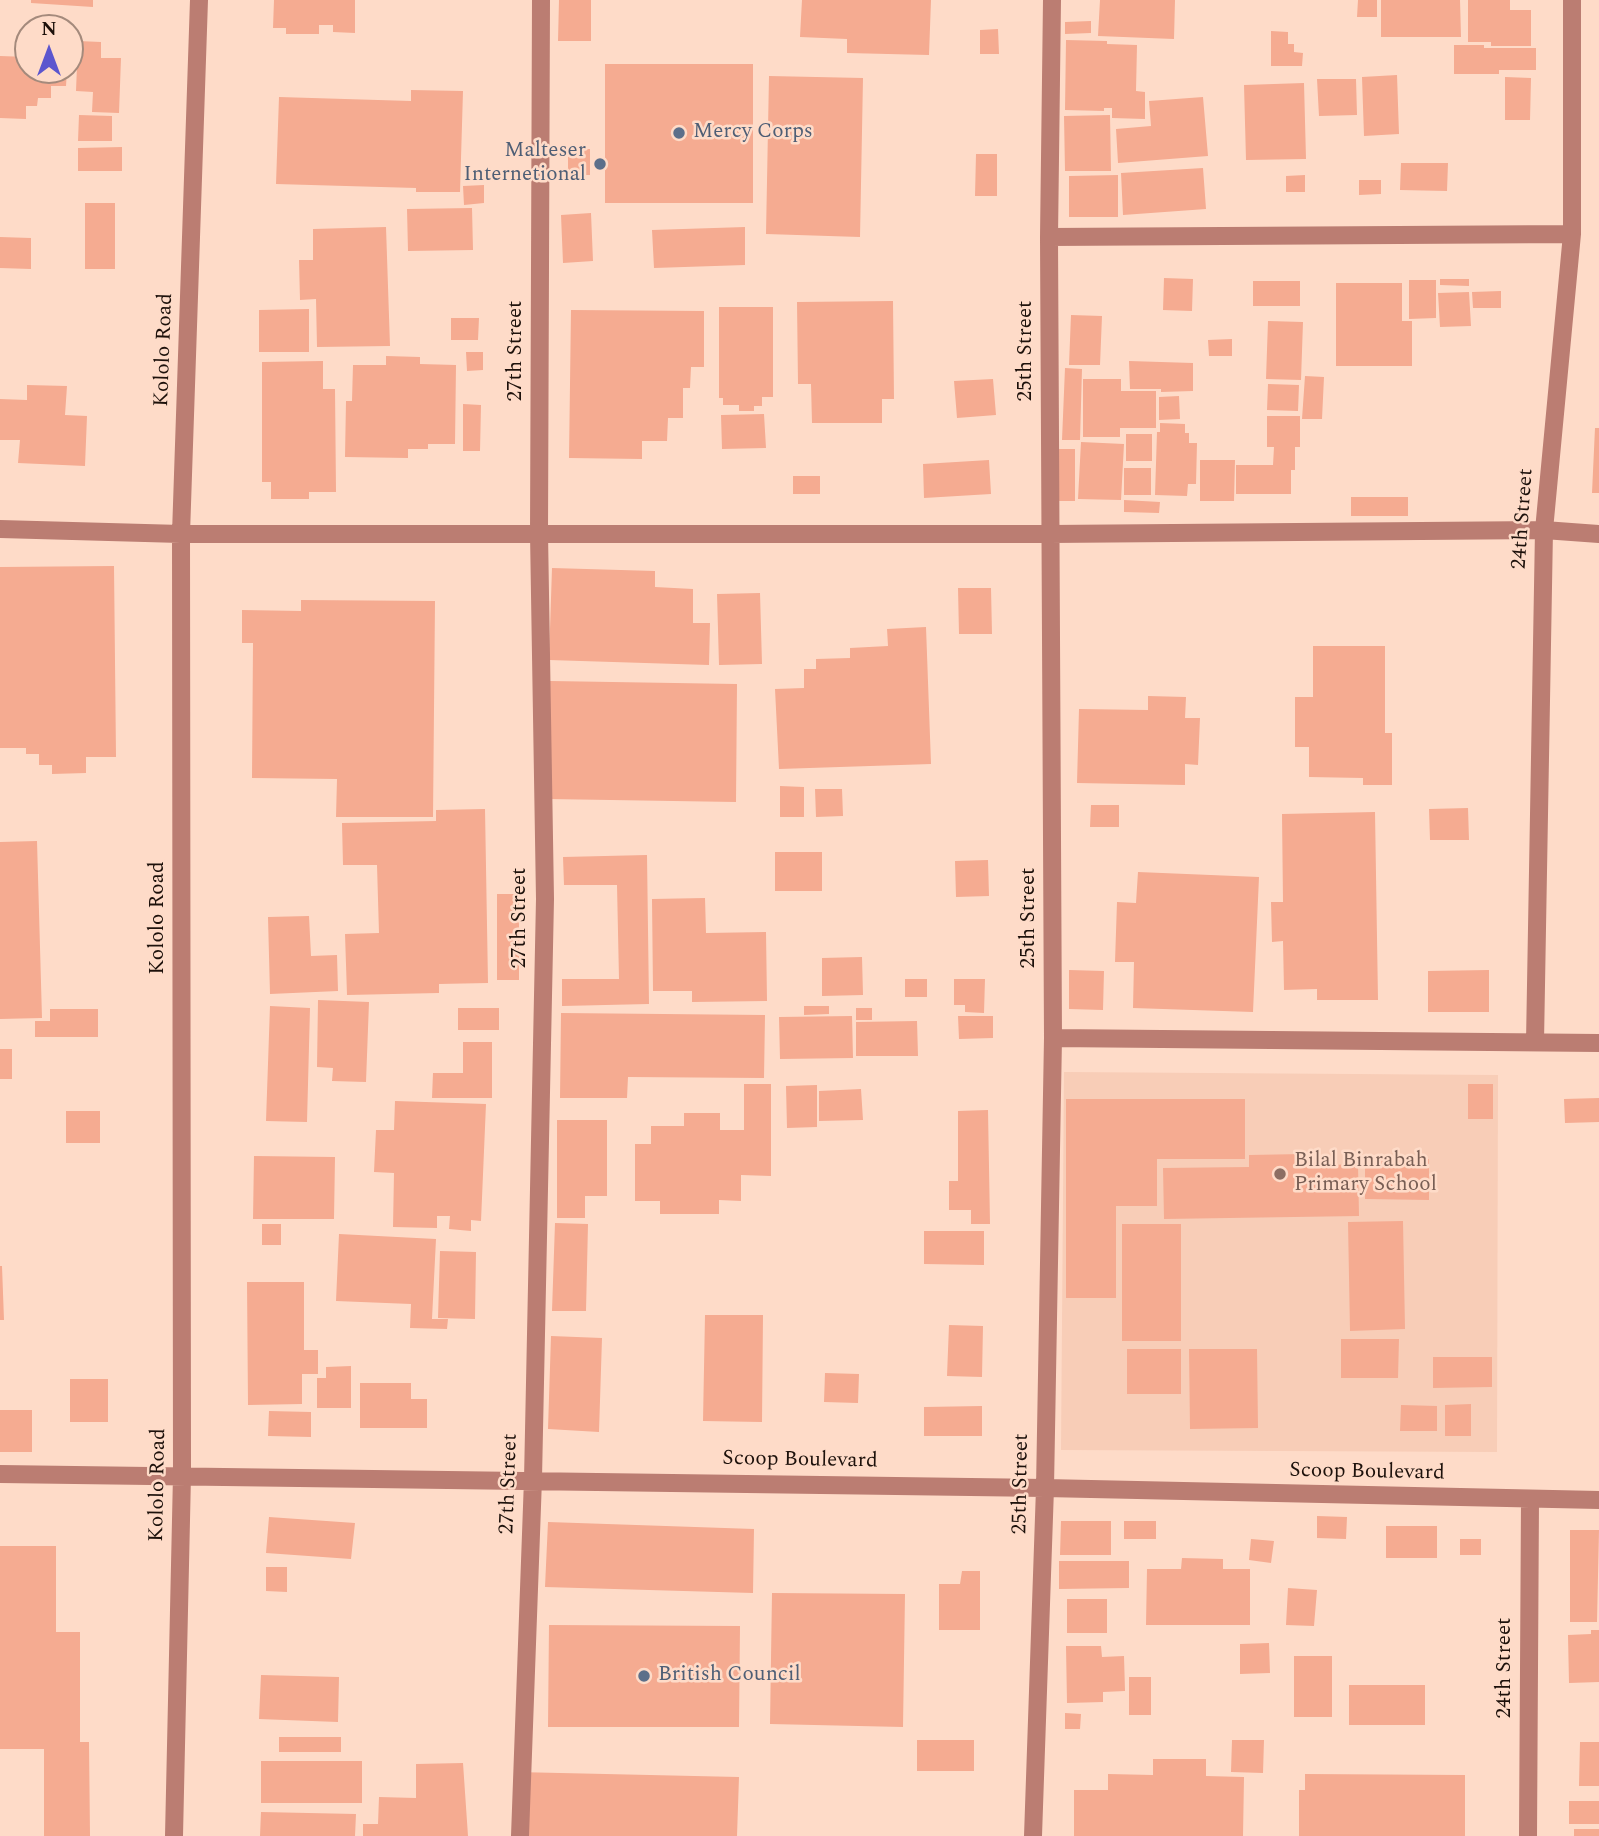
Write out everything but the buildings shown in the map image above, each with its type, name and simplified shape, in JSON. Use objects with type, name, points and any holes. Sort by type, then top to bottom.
[{"type":"street","name":"Kololo Road","points":[[174,1836],[182,1475],[181,534],[199,0]]},
{"type":"street","name":"27th Street","points":[[520,1836],[533,1479],[545,899],[539,533],[541,0]]},
{"type":"street","name":"25th Street","points":[[1033,1836],[1045,1488],[1053,1038],[1049,237],[1052,0]]},
{"type":"street","name":"24th Street","points":[[1535,1042],[1544,530],[1572,234],[1572,0]]},
{"type":"street","points":[[1049,237],[1572,234]]},
{"type":"street","points":[[0,528],[181,534],[1050,534],[1544,530],[1599,534]]},
{"type":"street","points":[[1053,1038],[1599,1043]]},
{"type":"street","name":"Scoop Boulevard","points":[[0,1474],[533,1479],[1599,1500]]},
{"type":"street","name":"24th Street","points":[[1528,1836],[1530,1500]]},
{"type":"shaded area","name":"Bilal Binrabah Primary School","points":[[1064,1072],[1498,1075],[1497,1452],[1061,1450]]},
{"type":"place","name":"Mercy Corps","points":[[679,133]]},
{"type":"place","name":"Malteser Internetional","points":[[600,164]]},
{"type":"place","name":"Bilal Binrabah Primary School","points":[[1280,1174]]},
{"type":"place","name":"British Council","points":[[644,1676]]}]
